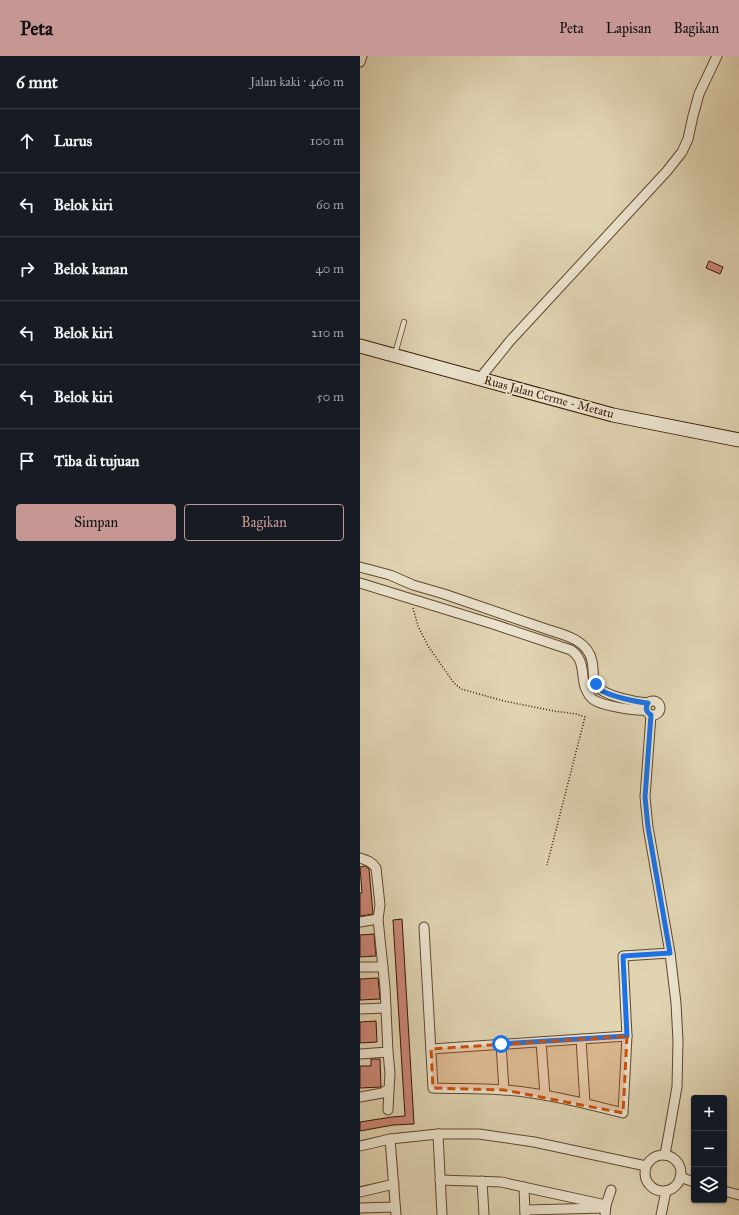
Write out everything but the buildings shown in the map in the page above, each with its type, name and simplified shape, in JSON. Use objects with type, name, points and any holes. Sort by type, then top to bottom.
[{"type":"main road","name":"Ruas Jalan Cerme - Metatu","points":[[360,346],[613,414],[739,440]]},
{"type":"street","points":[[360,62],[362,56]]},
{"type":"street","points":[[480,378],[510,341],[662,176],[682,152],[688,139],[699,94],[717,56]]},
{"type":"street","points":[[360,567],[390,575],[413,585],[567,635],[583,645],[589,652],[592,660],[596,684],[600,690],[622,698],[640,702],[648,709]]},
{"type":"street","points":[[360,583],[571,650],[576,654],[580,661],[585,687],[589,696],[595,701],[637,711],[648,709]]},
{"type":"street","points":[[409,599],[413,585]]},
{"type":"street","points":[[648,709],[645,797],[648,827],[670,953],[676,1003],[678,1041],[677,1087],[665,1155]]},
{"type":"street","points":[[360,858],[373,864],[376,868],[380,905],[378,920],[383,967],[390,1074],[388,1110]]},
{"type":"street","points":[[360,922],[378,920]]},
{"type":"street","points":[[424,927],[433,1088],[504,1090],[545,1095],[623,1113],[627,1036],[623,956],[670,953]]},
{"type":"street","points":[[360,967],[383,967]]},
{"type":"street","points":[[360,1009],[386,1008]]},
{"type":"street","points":[[431,1049],[627,1036]]},
{"type":"street","points":[[581,1039],[584,1103]]},
{"type":"street","points":[[541,1042],[545,1095]]},
{"type":"street","points":[[501,1044],[504,1090]]},
{"type":"street","points":[[360,1054],[388,1052]]},
{"type":"street","points":[[360,1096],[382,1093],[390,1089]]},
{"type":"street","points":[[360,1146],[390,1139],[438,1134],[479,1134],[534,1142],[646,1166]]},
{"type":"street","points":[[438,1134],[442,1215]]},
{"type":"street","points":[[360,1208],[396,1211],[390,1139]]},
{"type":"street","points":[[665,1155],[675,1159],[678,1162],[680,1167],[680,1177],[675,1186],[666,1191],[656,1189],[648,1183],[645,1173],[646,1166],[655,1156],[665,1155]]},
{"type":"street","points":[[680,1177],[691,1181]]},
{"type":"street","points":[[440,1180],[501,1182],[606,1209]]},
{"type":"street","points":[[482,1181],[484,1215]]},
{"type":"street","points":[[360,1192],[394,1184]]},
{"type":"street","points":[[524,1187],[525,1212],[606,1209]]},
{"type":"street","points":[[606,1209],[611,1190]]},
{"type":"street","points":[[661,1215],[666,1191]]},
{"type":"street","points":[[727,1192],[739,1195]]},
{"type":"lane","points":[[394,356],[404,322]]},
{"type":"path","points":[[409,599],[418,626],[428,646],[454,683],[461,689],[504,701],[585,717],[547,865]]},
{"type":"highlighted area","points":[[627,1036],[623,1113],[504,1090],[433,1088],[431,1049]]},
{"type":"route","points":[[501,1044],[627,1036],[623,956],[670,953],[648,827],[645,797],[651,715],[648,714],[646,710],[648,703],[614,696],[600,690],[596,684]]}]
